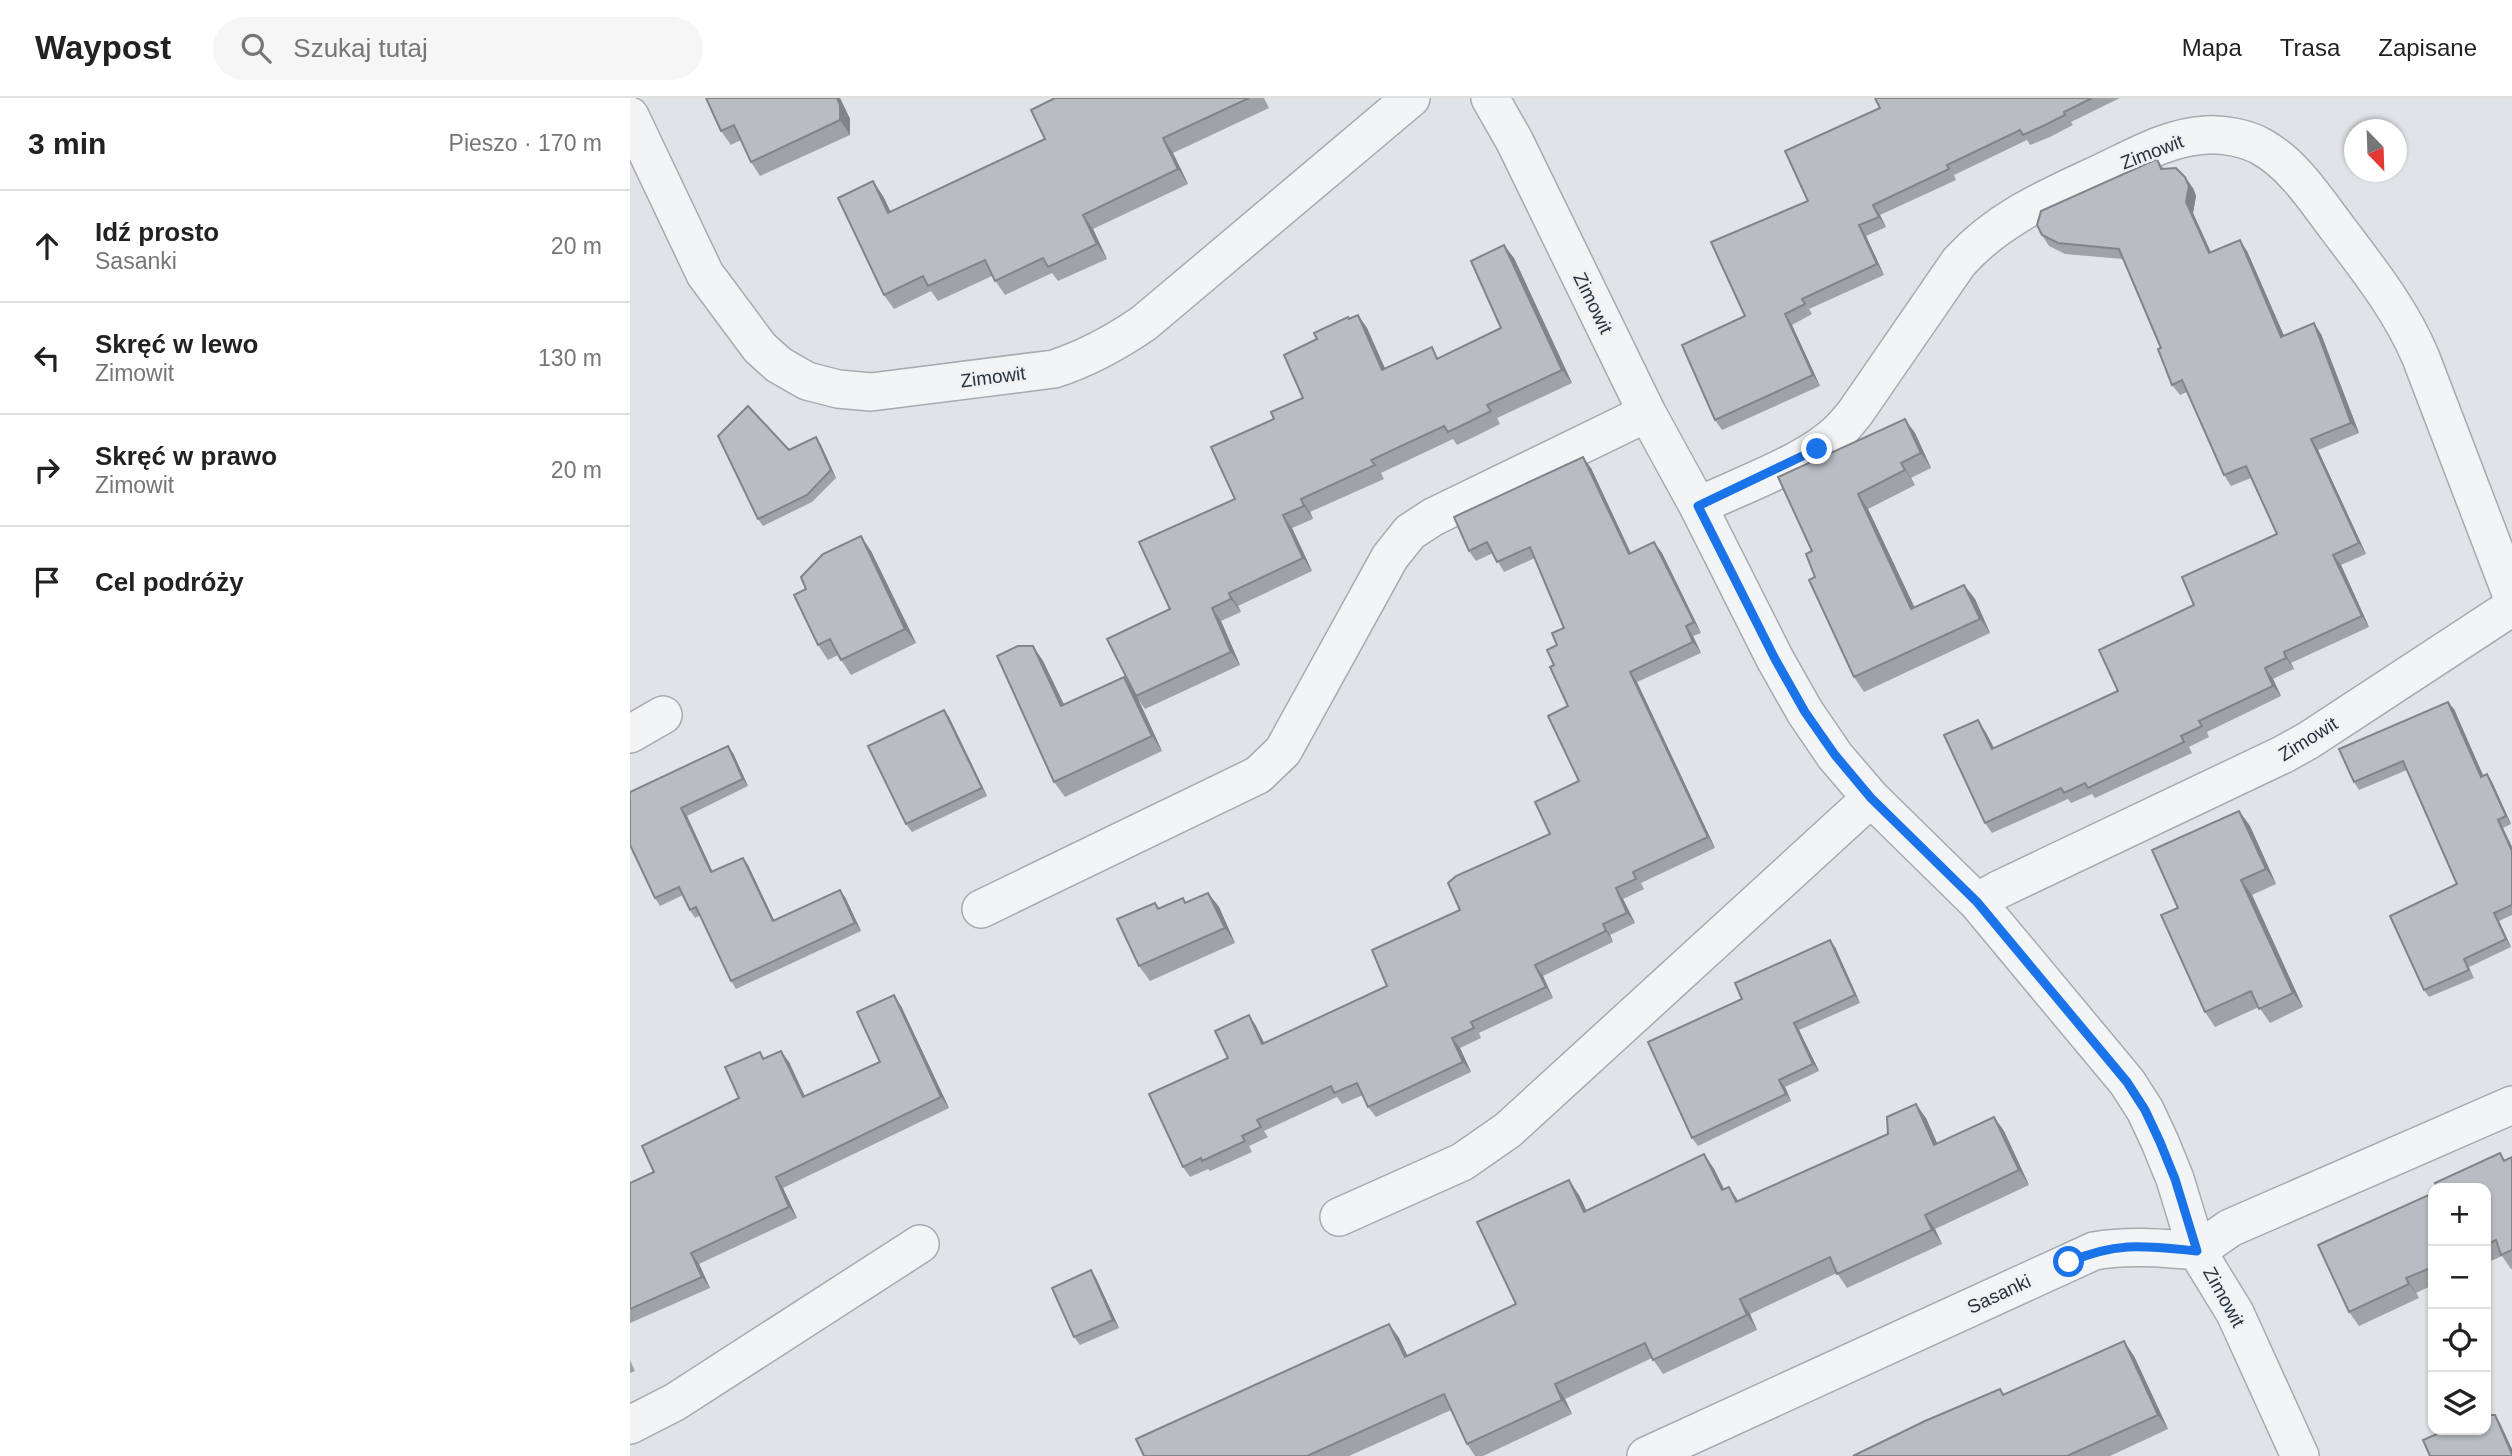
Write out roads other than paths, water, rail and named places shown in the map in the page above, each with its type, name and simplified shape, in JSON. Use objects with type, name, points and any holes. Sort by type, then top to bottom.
[{"type":"street","name":"Zimowit","points":[[630,116],[705,274],[760,348],[779,365],[807,381],[838,389],[871,392],[1054,369],[1112,345],[1144,323],[1411,98]]},
{"type":"street","name":"Zimowit","points":[[1490,98],[1514,140],[1647,413],[1805,712],[1835,755],[1871,798],[1977,902],[2104,1054],[2145,1110],[2175,1179],[2197,1251],[2235,1313],[2300,1456]]},
{"type":"street","name":"Zimowit","points":[[1698,506],[1817,449],[1837,433],[1855,413],[1959,262],[1976,243],[1995,228],[2045,199],[2161,145],[2184,137],[2208,135],[2235,138],[2262,147],[2285,164],[2322,207],[2390,300],[2411,334],[2421,358],[2512,596]]},
{"type":"street","points":[[981,909],[1258,775],[1283,751],[1390,557],[1410,532],[1433,517],[1647,413]]},
{"type":"street","name":"Zimowit","points":[[1977,902],[2253,771],[2309,740],[2512,607]]},
{"type":"street","points":[[630,734],[663,715]]},
{"type":"street","points":[[1339,1217],[1462,1162],[1508,1130],[1871,798]]},
{"type":"street","points":[[2197,1251],[2230,1228],[2512,1105]]},
{"type":"street","points":[[630,1425],[675,1402],[920,1244]]},
{"type":"street","name":"Sasanki","points":[[1646,1456],[2094,1251],[2122,1246],[2146,1246],[2197,1251]]}]
